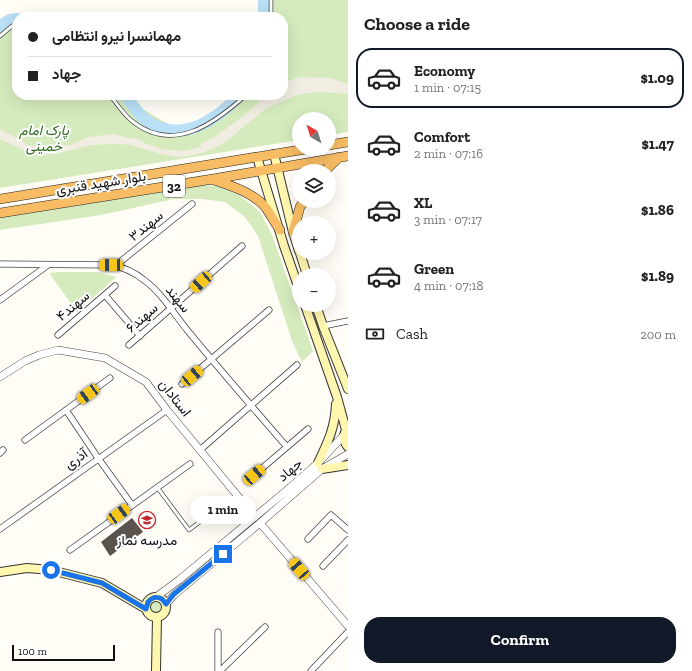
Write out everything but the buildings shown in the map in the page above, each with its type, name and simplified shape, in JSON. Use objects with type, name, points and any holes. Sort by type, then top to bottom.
[{"type":"highway","points":[[336,144],[348,142]]},
{"type":"highway","name":"بلوار شهید قنبری","points":[[0,199],[292,151]]},
{"type":"highway","points":[[334,164],[344,156]]},
{"type":"highway","name":"بلوار شهید قنبری","points":[[0,213],[213,180],[344,156]]},
{"type":"highway","points":[[213,180],[238,188],[253,198],[266,208],[280,230]]},
{"type":"main road","points":[[274,154],[292,228]]},
{"type":"main road","points":[[257,157],[260,171],[292,269]]},
{"type":"main road","points":[[284,246],[291,240],[292,241]]},
{"type":"main road","points":[[307,312],[337,397],[346,431],[344,442],[348,447]]},
{"type":"main road","points":[[318,312],[348,389]]},
{"type":"main road","points":[[337,397],[336,417],[320,466],[348,465]]},
{"type":"main road","points":[[0,572],[27,568],[59,572],[102,583],[146,609],[152,616],[157,617],[163,614],[166,604],[162,599],[156,597],[148,602],[146,609]]},
{"type":"main road","points":[[156,671],[157,617]]},
{"type":"street","name":"سهند۳","points":[[116,266],[192,204]]},
{"type":"street","name":"سهند۶","points":[[129,345],[242,246]]},
{"type":"street","name":"سهند","points":[[0,264],[116,266],[123,267],[145,280],[171,309],[251,406],[288,447]]},
{"type":"street","points":[[0,300],[48,265]]},
{"type":"street","name":"سهند۴","points":[[58,335],[115,286]]},
{"type":"street","points":[[104,296],[140,336]]},
{"type":"street","points":[[182,384],[269,310]]},
{"type":"street","points":[[323,326],[348,321]]},
{"type":"street","name":"استادان","points":[[0,377],[25,361],[39,355],[58,350],[105,358],[146,382],[167,410],[255,517]]},
{"type":"street","points":[[200,450],[297,366]]},
{"type":"street","points":[[25,440],[110,378]]},
{"type":"street","points":[[66,410],[132,505]]},
{"type":"street","name":"آذری","points":[[0,529],[167,410]]},
{"type":"street","points":[[254,475],[308,429]]},
{"type":"street","name":"جهاد","points":[[166,604],[174,594],[260,523],[320,466],[346,431]]},
{"type":"street","name":"جهاد","points":[[156,597],[320,466],[348,454]]},
{"type":"street","points":[[70,550],[190,464]]},
{"type":"street","points":[[308,539],[331,515],[348,530]]},
{"type":"street","points":[[260,523],[348,626]]},
{"type":"street","points":[[323,566],[348,540]]},
{"type":"street","points":[[219,671],[265,627]]},
{"type":"street","points":[[218,632],[219,671]]},
{"type":"street","points":[[312,671],[348,632]]},
{"type":"lane","points":[[271,0],[271,12]]},
{"type":"lane","points":[[0,36],[12,26]]},
{"type":"lane","points":[[114,100],[131,121],[149,132],[170,136],[190,133],[201,128],[227,111],[240,100]]},
{"type":"lane","points":[[157,487],[189,530],[217,509]]},
{"type":"green space","name":"پارک امام خمینی","points":[[262,0],[348,0],[348,132],[336,134],[336,112],[292,112],[292,141],[0,188],[0,30],[12,20],[12,100],[130,100],[182,132],[233,105],[238,100],[288,100],[288,12],[262,12]]},
{"type":"green space","points":[[206,185],[217,186],[238,194],[260,212],[272,235],[292,292],[292,312],[299,312],[313,351],[302,362],[292,341],[258,236],[245,217],[225,202],[202,199],[174,199],[101,215],[0,230],[0,218]]},
{"type":"green space","points":[[97,272],[116,277],[77,312],[49,273]]},
{"type":"green space","points":[[156,598],[162,600],[164,606],[162,612],[156,614],[150,612],[148,606],[150,600]]},
{"type":"shaded area","points":[[300,77],[330,78],[348,84],[348,94],[322,92],[307,93],[288,99],[288,81]]},
{"type":"shaded area","points":[[260,100],[285,100],[265,109],[227,141],[202,153],[187,156],[177,157],[131,145],[118,144],[91,145],[55,154],[40,155],[27,152],[0,139],[0,129],[28,145],[51,148],[71,145],[88,137],[114,134],[133,139],[134,137],[147,144],[162,149],[184,151],[201,147],[200,144],[213,138],[252,109]]},
{"type":"waterway","points":[[264,0],[264,12]]},
{"type":"waterway","points":[[0,26],[12,20]]},
{"type":"waterway","points":[[129,100],[144,119],[160,128],[172,131],[185,130],[209,121],[235,100]]},
{"type":"place","name":"مدرسه نماز","points":[[147,520]]},
{"type":"route","points":[[51,570],[102,583],[146,609],[146,605],[150,599],[156,597],[159,597],[165,601],[166,604],[174,594],[223,554]]}]
